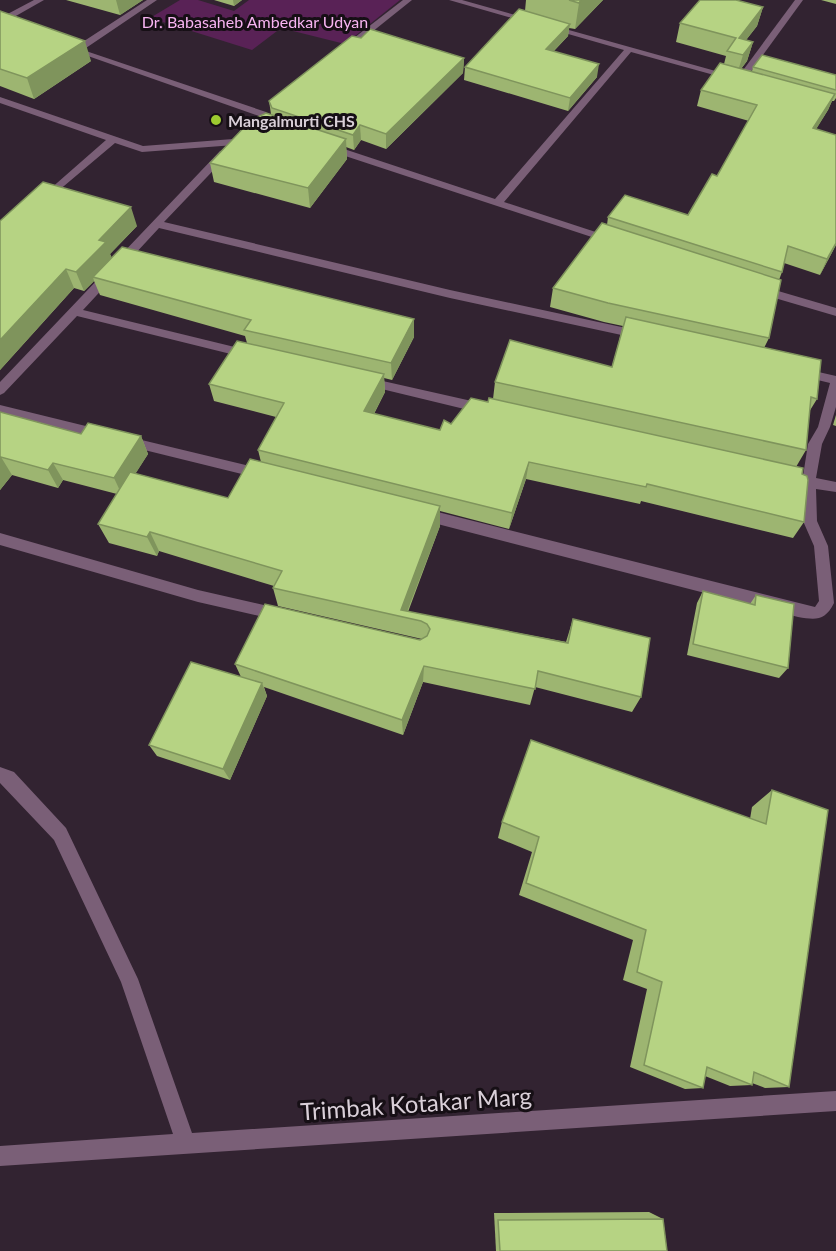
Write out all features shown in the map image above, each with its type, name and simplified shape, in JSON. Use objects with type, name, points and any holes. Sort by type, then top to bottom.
[{"type":"street","points":[[3,25],[40,0]]},
{"type":"street","points":[[77,50],[153,0]]},
{"type":"street","points":[[338,56],[408,0]]},
{"type":"street","points":[[453,0],[751,82]]},
{"type":"street","points":[[741,79],[799,0]]},
{"type":"street","points":[[59,44],[267,111],[269,127]]},
{"type":"street","points":[[498,202],[630,48]]},
{"type":"street","points":[[0,100],[142,149],[235,142],[269,127],[280,131]]},
{"type":"street","points":[[35,208],[113,139]]},
{"type":"street","points":[[312,141],[619,243]]},
{"type":"street","points":[[0,390],[235,142]]},
{"type":"street","points":[[157,224],[450,294],[653,338]]},
{"type":"street","points":[[750,287],[836,312]]},
{"type":"street","points":[[76,312],[265,358]]},
{"type":"street","points":[[790,369],[836,380]]},
{"type":"street","points":[[346,377],[497,411]]},
{"type":"street","points":[[414,512],[798,611],[818,614],[827,603],[821,546],[810,521],[809,483],[815,444],[824,427],[836,384]]},
{"type":"street","points":[[0,410],[276,477]]},
{"type":"street","points":[[786,477],[836,487]]},
{"type":"street","points":[[0,539],[198,596],[298,619]]},
{"type":"street","points":[[0,775],[8,778],[60,834],[129,980],[186,1144]]},
{"type":"street","name":"Trimbak Kotakar Marg","points":[[0,1156],[836,1101]]},
{"type":"green space","name":"Dr. Babasaheb Ambedkar Udyan","points":[[180,0],[198,0],[234,11],[249,0],[400,0],[345,44],[281,28],[252,50],[150,18]]},
{"type":"building","points":[[700,0],[736,0],[763,7],[739,38],[753,42],[743,55],[727,51],[736,38],[680,23]]},
{"type":"building","points":[[519,9],[570,24],[546,49],[599,64],[570,98],[465,67]]},
{"type":"building","points":[[0,11],[85,41],[27,78],[0,69]]},
{"type":"building","points":[[370,29],[464,58],[386,134],[360,125],[353,135],[272,108],[269,101],[352,36],[361,38]]},
{"type":"building","points":[[762,55],[836,75],[836,90],[753,67]]},
{"type":"building","points":[[720,63],[835,94],[813,128],[836,135],[836,243],[827,259],[788,246],[782,272],[608,217],[625,195],[688,215],[712,174],[717,176],[757,105],[701,90]]},
{"type":"building","points":[[266,113],[346,139],[308,188],[210,163],[251,120]]},
{"type":"building","points":[[43,182],[131,207],[99,240],[106,242],[76,272],[66,269],[0,340],[0,221]]},
{"type":"building","points":[[602,223],[781,280],[769,338],[608,303],[553,288]]},
{"type":"building","points":[[122,247],[414,319],[391,363],[244,330],[251,320],[93,277]]},
{"type":"building","points":[[626,317],[821,360],[817,399],[811,397],[806,450],[495,382],[510,340],[612,367]]},
{"type":"building","points":[[237,341],[384,374],[364,411],[440,430],[444,420],[451,424],[471,398],[488,402],[489,398],[803,468],[802,474],[807,476],[808,480],[804,522],[647,484],[646,487],[529,462],[512,513],[258,450],[284,403],[209,384]]},
{"type":"building","points":[[0,412],[81,434],[88,423],[141,436],[114,478],[53,463],[48,470],[0,458]]},
{"type":"building","points":[[250,459],[440,506],[401,610],[568,643],[573,619],[650,638],[641,697],[538,671],[535,689],[424,666],[402,720],[235,664],[265,604],[420,640],[427,636],[430,629],[421,621],[273,588],[282,571],[150,532],[147,537],[98,524],[130,472],[228,498]]},
{"type":"building","points":[[703,591],[755,605],[756,595],[794,604],[788,668],[693,644]]},
{"type":"building","points":[[191,662],[262,683],[223,769],[149,745]]},
{"type":"building","points":[[531,740],[766,824],[772,790],[828,810],[789,1087],[754,1072],[752,1085],[707,1067],[703,1088],[644,1065],[662,982],[637,972],[646,930],[526,883],[539,837],[502,822]]},
{"type":"building","points":[[663,1219],[667,1251],[500,1251],[498,1220]]},
{"type":"place","name":"Mangalmurti CHS","points":[[216,120]]}]
